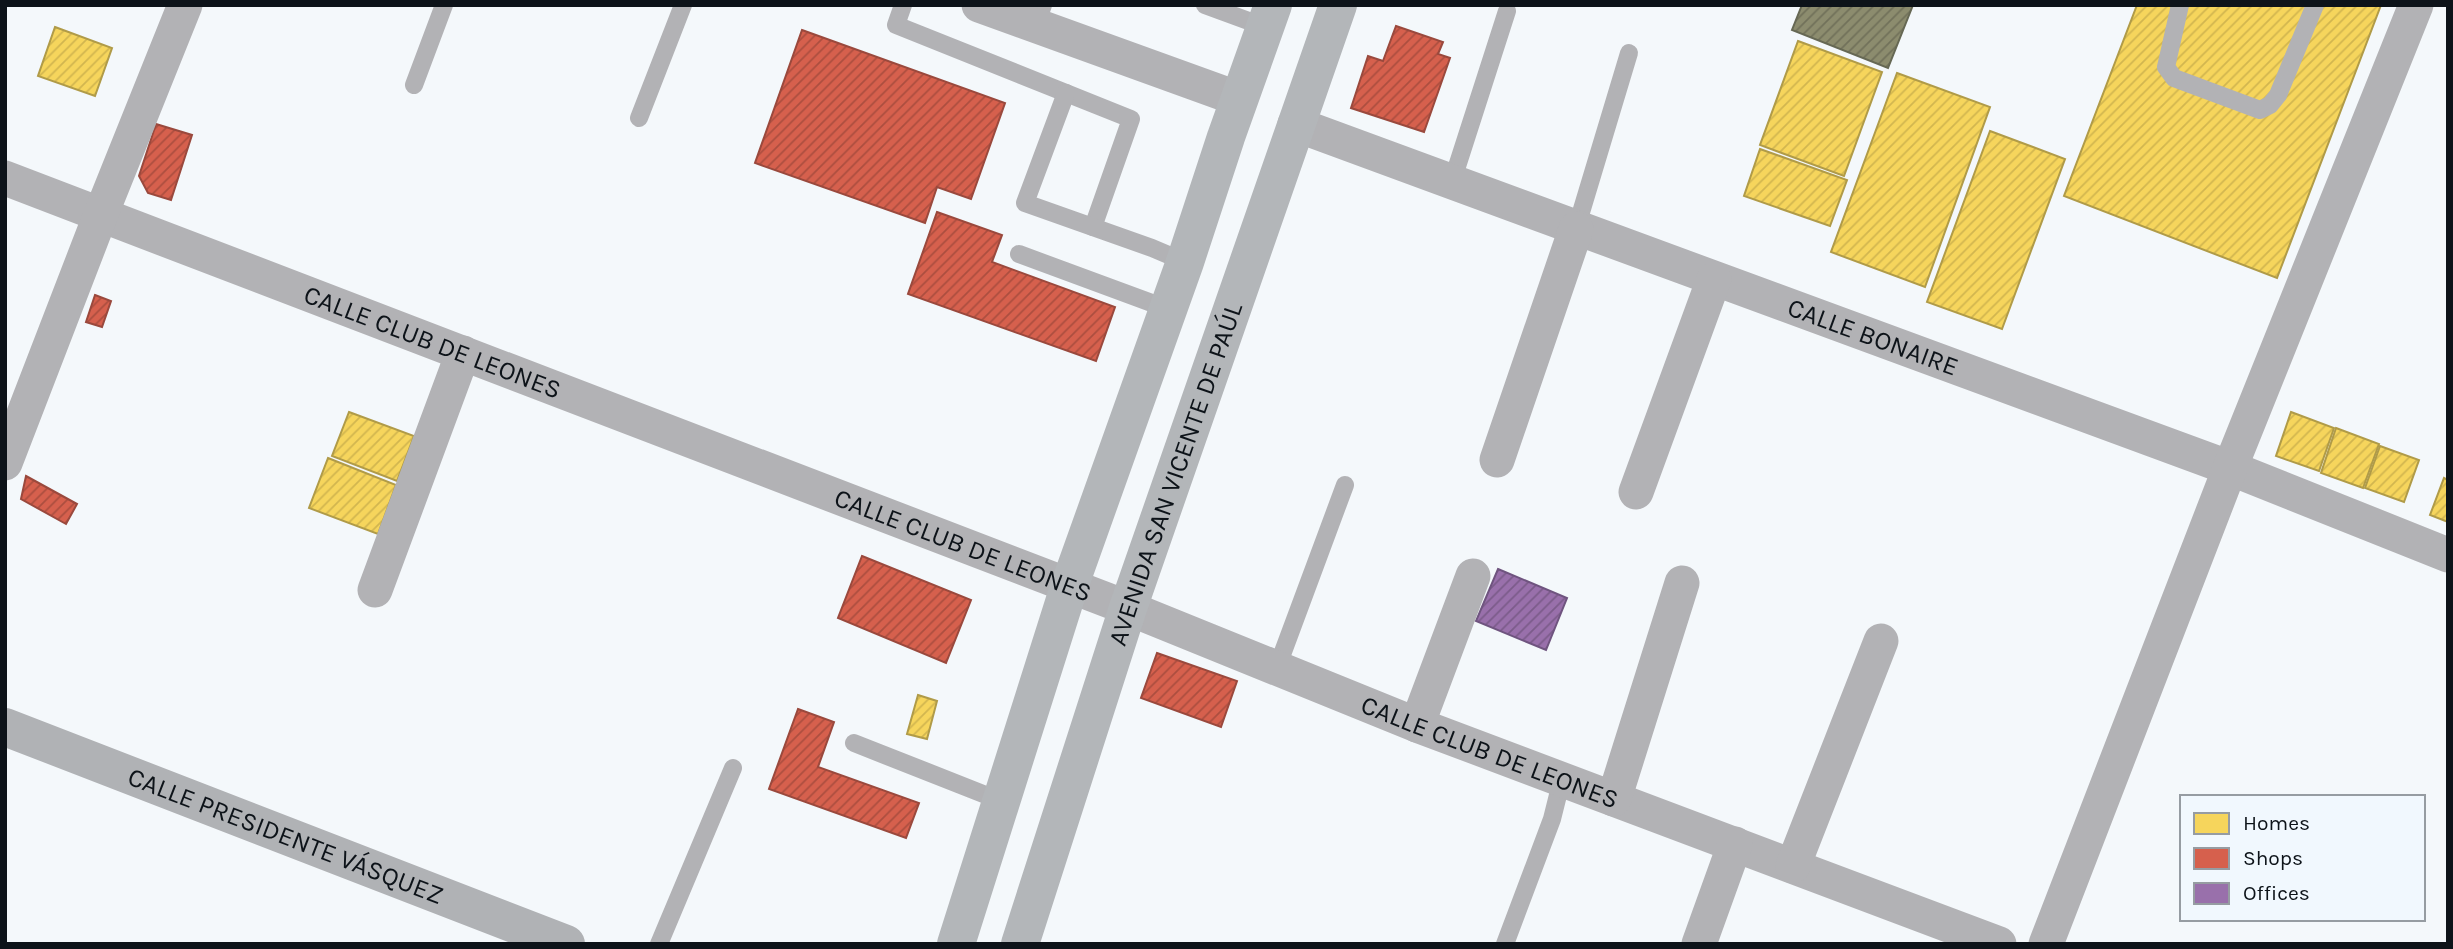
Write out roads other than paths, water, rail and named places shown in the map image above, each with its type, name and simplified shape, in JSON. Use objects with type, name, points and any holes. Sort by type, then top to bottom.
[{"type":"main road","name":"AVENIDA SAN VICENTE DE PAÚL","points":[[1020,944],[1128,608],[1338,5]]},
{"type":"main road","points":[[956,944],[1069,587],[1269,16]]},
{"type":"street","points":[[5,463],[185,5]]},
{"type":"street","points":[[979,5],[1039,15],[1239,99]]},
{"type":"street","points":[[2046,944],[2230,468],[2416,5]]},
{"type":"street","name":"CALLE BONAIRE","points":[[1295,124],[2230,468],[2448,555]]},
{"type":"street","name":"CALLE CLUB DE LEONES","points":[[5,178],[1128,608],[1418,724],[1999,944]]},
{"type":"street","points":[[1497,460],[1576,229]]},
{"type":"street","points":[[1636,492],[1714,279]]},
{"type":"street","points":[[376,590],[463,353]]},
{"type":"street","points":[[1418,724],[1473,576]]},
{"type":"street","points":[[1614,799],[1682,583]]},
{"type":"street","points":[[1793,866],[1881,641]]},
{"type":"street","name":"CALLE PRESIDENTE VÁSQUEZ","points":[[5,727],[566,944]]},
{"type":"street","points":[[1699,944],[1735,844]]},
{"type":"lane","points":[[414,85],[444,5]]},
{"type":"lane","points":[[639,118],[683,5]]},
{"type":"lane","points":[[903,5],[896,25],[1131,119],[1093,227]]},
{"type":"lane","points":[[1205,5],[1269,16]]},
{"type":"lane","points":[[2180,5],[2166,67],[2174,78],[2260,110],[2270,105],[2278,95],[2315,5]]},
{"type":"lane","points":[[1452,183],[1507,11]]},
{"type":"lane","points":[[1576,229],[1629,53]]},
{"type":"lane","points":[[1066,93],[1025,203],[1185,262]]},
{"type":"lane","points":[[1019,254],[1168,309]]},
{"type":"lane","points":[[1277,668],[1345,485]]},
{"type":"lane","points":[[854,743],[1001,800]]},
{"type":"lane","points":[[660,944],[733,768]]},
{"type":"lane","points":[[1505,944],[1552,819],[1562,779]]}]
